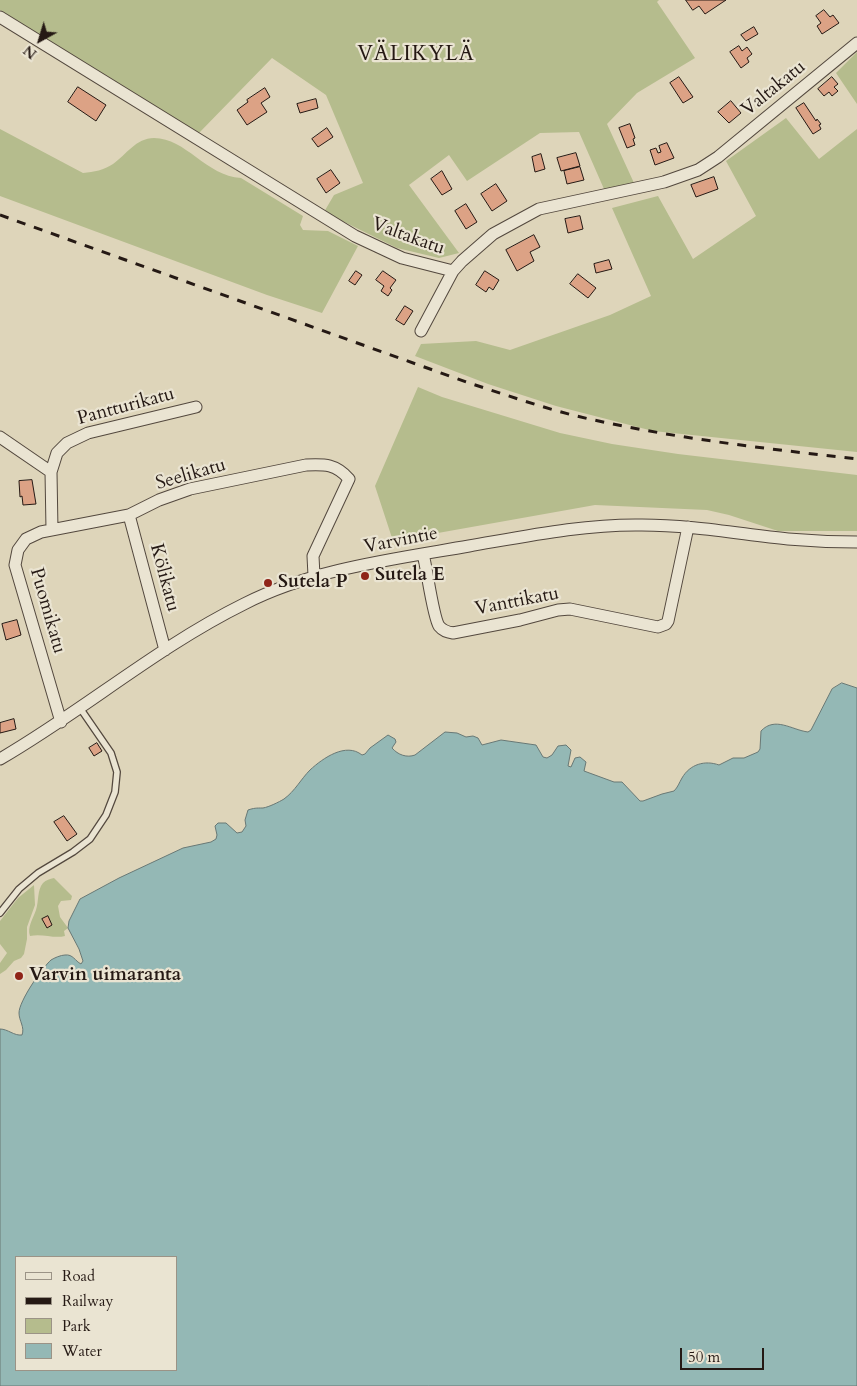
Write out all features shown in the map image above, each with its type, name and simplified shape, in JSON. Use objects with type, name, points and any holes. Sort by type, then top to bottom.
[{"type":"street","name":"Valtakatu","points":[[0,17],[355,236],[402,258],[453,272],[462,261],[494,234],[539,209],[664,182],[698,170],[718,157],[857,43]]},
{"type":"street","points":[[421,331],[453,272]]},
{"type":"street","name":"Pantturikatu","points":[[52,530],[51,472],[58,453],[67,443],[88,434],[196,407]]},
{"type":"street","points":[[0,438],[51,472]]},
{"type":"street","name":"Seelikatu","points":[[52,530],[129,515],[160,500],[190,490],[306,466],[325,464],[341,470],[348,479],[313,556],[314,576]]},
{"type":"street","name":"Kölikatu","points":[[129,515],[165,650]]},
{"type":"street","name":"Varvintie","points":[[0,759],[61,722],[165,650],[244,604],[314,576],[423,554],[580,527],[611,524],[688,527],[791,539],[857,542]]},
{"type":"street","name":"Vanttikatu","points":[[423,554],[436,621],[443,630],[448,632],[453,633],[570,609],[658,627],[666,624],[668,621],[688,527]]},
{"type":"street","name":"Puomikatu","points":[[52,530],[40,532],[26,539],[18,550],[15,565],[61,722]]},
{"type":"lane","points":[[0,913],[15,893],[38,873],[72,852],[90,838],[106,815],[115,792],[117,772],[113,758],[80,708]]},
{"type":"green space","points":[[0,0],[659,0],[657,2],[695,58],[637,93],[607,124],[634,183],[604,189],[579,132],[540,133],[467,181],[449,155],[409,185],[459,253],[439,258],[397,248],[324,212],[334,195],[363,183],[326,95],[272,58],[199,133],[0,10]]},
{"type":"green space","points":[[857,52],[857,104],[836,73]]},
{"type":"green space","points":[[786,118],[819,159],[857,129],[857,452],[653,431],[556,406],[488,384],[415,356],[421,344],[476,341],[510,350],[610,315],[651,296],[612,208],[658,196],[693,259],[756,216],[726,161]]},
{"type":"green space","points":[[0,129],[83,173],[110,166],[142,141],[154,138],[165,140],[176,144],[217,171],[241,178],[303,216],[300,225],[303,230],[328,231],[358,246],[322,313],[267,295],[0,196]]},
{"type":"green space","points":[[418,387],[442,397],[560,433],[612,444],[678,454],[857,475],[857,531],[778,531],[707,510],[595,505],[393,541],[375,486]]},
{"type":"green space","points":[[54,878],[72,896],[71,900],[61,901],[58,906],[60,917],[68,928],[64,931],[65,936],[30,936],[30,926],[36,910],[41,886],[44,882]]},
{"type":"green space","points":[[34,885],[35,905],[27,927],[24,954],[0,974],[0,963],[7,953],[0,944],[0,921],[18,898]]},
{"type":"water","points":[[842,683],[857,688],[857,1386],[0,1386],[0,1029],[22,1035],[20,1008],[32,985],[51,960],[68,955],[81,964],[83,961],[68,928],[69,921],[80,899],[119,878],[183,848],[211,842],[216,839],[215,826],[218,823],[226,823],[237,833],[242,832],[246,826],[245,820],[248,810],[265,807],[284,799],[310,770],[321,761],[342,751],[349,750],[356,751],[362,755],[365,754],[388,735],[395,739],[396,742],[392,748],[394,750],[409,756],[415,755],[445,732],[457,733],[466,737],[473,736],[478,738],[482,745],[501,740],[536,745],[543,757],[547,758],[552,755],[558,746],[566,745],[571,750],[568,766],[571,767],[575,758],[580,757],[586,762],[584,771],[614,782],[622,782],[640,801],[643,801],[674,791],[685,773],[698,764],[719,765],[733,758],[744,758],[758,752],[760,749],[761,731],[766,727],[778,724],[802,731],[808,732],[811,730],[832,689]]},
{"type":"building","points":[[686,0],[726,0],[705,14],[699,6],[693,10]]},
{"type":"building","points":[[824,10],[830,17],[833,15],[839,23],[822,34],[817,26],[821,23],[816,16]]},
{"type":"building","points":[[754,27],[758,34],[746,41],[741,35]]},
{"type":"building","points":[[739,46],[742,51],[747,47],[752,54],[747,58],[749,62],[741,68],[730,52]]},
{"type":"building","points":[[679,77],[693,97],[683,103],[670,83]]},
{"type":"building","points":[[832,77],[838,84],[834,87],[838,91],[832,96],[829,92],[824,96],[818,89]]},
{"type":"building","points":[[78,87],[106,105],[96,121],[68,102]]},
{"type":"building","points":[[265,88],[270,97],[261,103],[267,112],[247,125],[237,110],[248,102],[247,100]]},
{"type":"building","points":[[316,99],[318,108],[300,113],[297,104]]},
{"type":"building","points":[[731,101],[741,113],[729,123],[718,112]]},
{"type":"building","points":[[804,103],[816,121],[817,119],[821,124],[819,125],[821,129],[813,134],[796,108]]},
{"type":"building","points":[[630,124],[635,138],[633,139],[635,145],[627,148],[619,128]]},
{"type":"building","points":[[327,128],[333,137],[318,147],[312,139]]},
{"type":"building","points":[[667,143],[674,158],[655,165],[650,150],[656,148],[658,153],[661,152],[659,146]]},
{"type":"building","points":[[576,153],[580,166],[561,171],[557,158]]},
{"type":"building","points":[[541,154],[545,169],[535,172],[532,157]]},
{"type":"building","points":[[580,167],[584,180],[567,184],[564,171]]},
{"type":"building","points":[[331,170],[340,183],[326,193],[317,179]]},
{"type":"building","points":[[442,171],[452,189],[442,195],[431,179]]},
{"type":"building","points":[[714,177],[718,189],[696,197],[691,185]]},
{"type":"building","points":[[496,184],[507,201],[492,211],[481,194]]},
{"type":"building","points":[[466,204],[477,222],[466,229],[455,211]]},
{"type":"building","points":[[580,216],[583,229],[568,233],[565,219]]},
{"type":"building","points":[[534,235],[540,247],[530,252],[534,261],[517,271],[506,250]]},
{"type":"building","points":[[609,260],[612,269],[596,273],[594,264]]},
{"type":"building","points":[[356,271],[362,275],[355,285],[349,281]]},
{"type":"building","points":[[383,271],[396,280],[390,288],[392,290],[388,296],[381,291],[384,286],[376,280]]},
{"type":"building","points":[[485,271],[499,280],[493,290],[489,287],[486,292],[476,285]]},
{"type":"building","points":[[578,274],[596,288],[588,298],[570,284]]},
{"type":"building","points":[[405,306],[413,311],[404,325],[396,320]]},
{"type":"building","points":[[32,480],[36,504],[23,505],[22,496],[20,497],[19,481]]},
{"type":"building","points":[[17,620],[21,635],[6,640],[2,624]]},
{"type":"building","points":[[14,719],[16,729],[0,733],[0,723]]},
{"type":"building","points":[[97,743],[102,751],[94,756],[89,748]]},
{"type":"building","points":[[64,816],[77,834],[67,841],[54,822]]},
{"type":"building","points":[[48,916],[52,925],[47,928],[42,919]]},
{"type":"railway","points":[[0,215],[469,383],[562,412],[626,427],[692,438],[857,459]]},
{"type":"place","name":"Sutela E","points":[[365,576]]},
{"type":"place","name":"Sutela P","points":[[268,583]]},
{"type":"place","name":"Varvin uimaranta","points":[[19,976]]},
{"type":"district","name":"VÄLIKYLÄ","points":[[416,55]]}]
